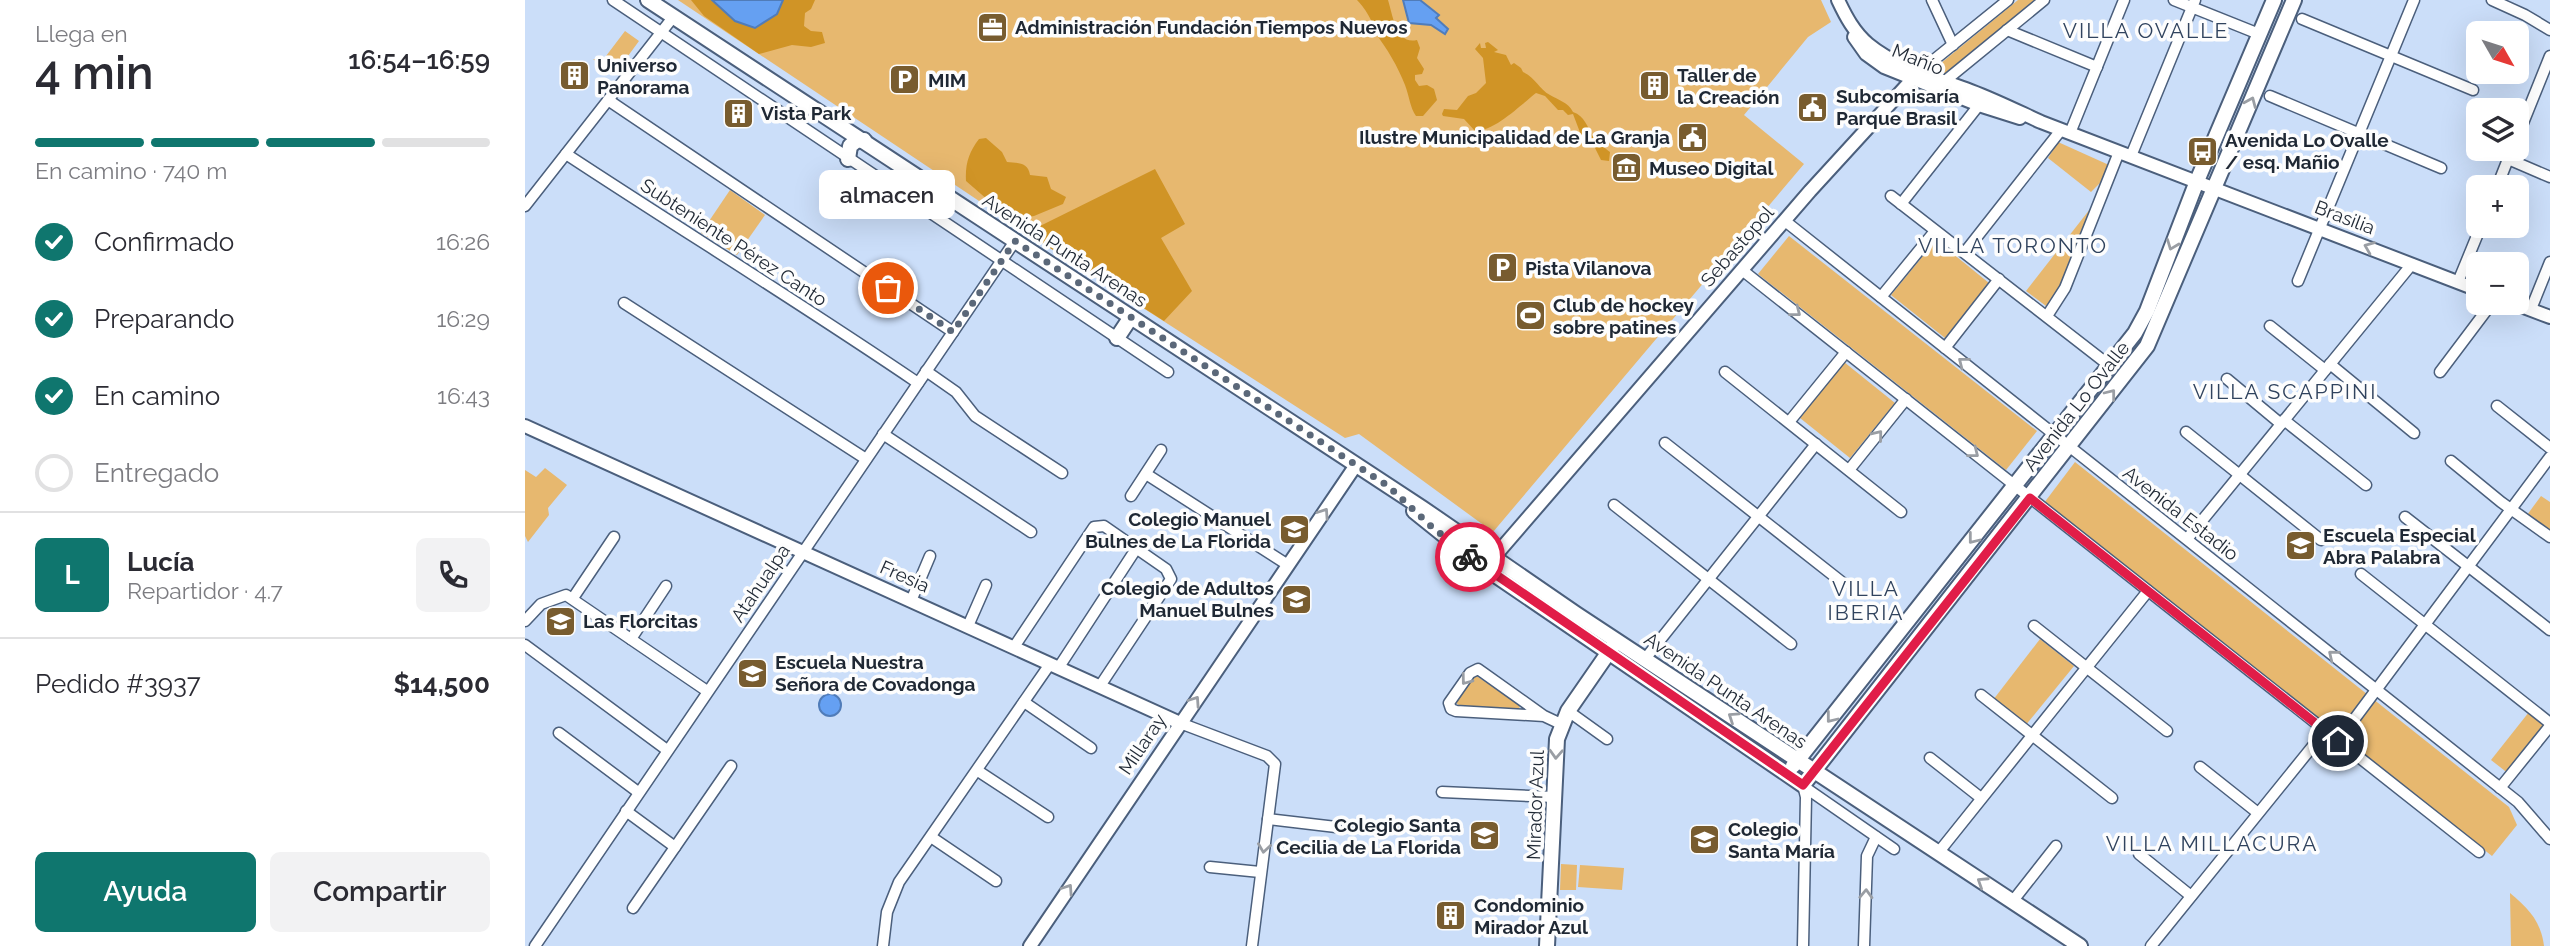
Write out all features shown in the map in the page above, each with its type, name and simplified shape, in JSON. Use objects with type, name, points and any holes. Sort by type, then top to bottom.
[{"type":"main road","name":"Avenida Punta Arenas","points":[[648,0],[1388,486],[1432,527],[1613,646],[1803,785]]},
{"type":"main road","name":"Avenida Lo Ovalle","points":[[1787,774],[2110,366],[2143,319],[2197,181],[2274,0]]},
{"type":"main road","name":"Avenida Lo Ovalle","points":[[1803,785],[2147,346],[2294,0]]},
{"type":"main road","points":[[848,159],[850,146],[856,141],[864,140]]},
{"type":"main road","points":[[1117,338],[1131,317]]},
{"type":"main road","name":"Avenida Punta Arenas","points":[[1613,646],[1645,659],[2080,946]]},
{"type":"main road","name":"Mirador Azul","points":[[1547,946],[1557,740],[1565,718],[1613,646]]},
{"type":"street","points":[[613,0],[1168,372]]},
{"type":"street","name":"Mañío","points":[[1838,0],[1854,38],[1866,54],[1884,67],[1945,81],[2041,122],[2197,181]]},
{"type":"street","points":[[1932,0],[1953,45]]},
{"type":"street","points":[[1945,81],[2044,0]]},
{"type":"street","points":[[1965,252],[2066,131],[2097,67],[2124,0]]},
{"type":"street","points":[[2174,0],[2194,4],[2259,34]]},
{"type":"street","points":[[2298,281],[2414,0]]},
{"type":"street","points":[[2492,0],[2550,30]]},
{"type":"street","name":"Sebastopol","points":[[1489,563],[1742,270],[1916,76],[2005,1]]},
{"type":"street","points":[[2047,316],[2065,288],[2194,4]]},
{"type":"street","points":[[525,206],[674,16]]},
{"type":"street","points":[[2302,19],[2473,90]]},
{"type":"street","points":[[2007,30],[2097,67]]},
{"type":"street","points":[[2529,108],[2550,56]]},
{"type":"street","name":"Mañío","points":[[1916,76],[1979,105],[2022,119],[2041,122]]},
{"type":"street","points":[[2270,96],[2441,168]]},
{"type":"street","points":[[608,100],[953,332]]},
{"type":"street","points":[[1901,204],[1979,105]]},
{"type":"street","name":"Subteniente Pérez Canto","points":[[566,154],[918,383]]},
{"type":"street","points":[[2513,161],[2550,177]]},
{"type":"street","name":"Brasilia","points":[[2197,181],[2466,285]]},
{"type":"street","points":[[1891,196],[2110,366]]},
{"type":"street","name":"Avenida Estadio","points":[[1785,221],[2500,788],[2523,807],[2550,839]]},
{"type":"street","points":[[1881,297],[1935,230]]},
{"type":"street","points":[[2458,282],[2476,238]]},
{"type":"street","name":"Atahualpa","points":[[535,946],[1015,241]]},
{"type":"street","points":[[2550,262],[2531,309],[2550,317]]},
{"type":"street","points":[[2187,539],[2411,264]]},
{"type":"street","points":[[1742,270],[2479,852]]},
{"type":"street","points":[[1945,348],[1999,279]]},
{"type":"street","points":[[624,303],[866,459]]},
{"type":"street","points":[[2440,372],[2483,315]]},
{"type":"street","points":[[2270,326],[2414,433]]},
{"type":"street","points":[[1789,422],[1846,352]]},
{"type":"street","points":[[926,371],[956,391],[975,415],[1062,473]]},
{"type":"street","points":[[1725,372],[1901,512]]},
{"type":"street","points":[[2227,379],[2366,485]]},
{"type":"street","points":[[1849,470],[1906,399]]},
{"type":"street","points":[[2497,405],[2550,447]]},
{"type":"street","name":"Fresia","points":[[525,426],[1180,723],[1270,758],[1275,769],[1268,819]]},
{"type":"street","points":[[2186,432],[2321,540]]},
{"type":"street","points":[[883,434],[1031,532]]},
{"type":"street","points":[[1665,443],[1843,583]]},
{"type":"street","points":[[1645,659],[1816,444]]},
{"type":"street","points":[[1131,496],[1161,450]]},
{"type":"street","points":[[2338,741],[2550,457]]},
{"type":"street","points":[[2451,461],[2550,537]]},
{"type":"street","name":"Millaray","points":[[1030,946],[1356,465]]},
{"type":"street","points":[[1146,474],[1288,565]]},
{"type":"street","points":[[1614,505],[1791,644]]},
{"type":"street","points":[[2405,517],[2550,630]]},
{"type":"street","points":[[1014,647],[1094,527],[1099,525],[1170,573],[1171,579],[1100,687]]},
{"type":"street","points":[[573,598],[614,537]]},
{"type":"street","points":[[883,946],[887,912],[894,891],[1024,702],[1054,666],[1136,549]]},
{"type":"street","points":[[912,601],[930,556]]},
{"type":"street","points":[[2361,574],[2550,725],[2500,788]]},
{"type":"street","points":[[968,626],[986,585]]},
{"type":"street","points":[[631,639],[666,586]]},
{"type":"street","points":[[1938,853],[2148,591]]},
{"type":"street","points":[[525,621],[546,601],[563,595],[573,598],[707,691]]},
{"type":"street","points":[[2034,626],[2167,731]]},
{"type":"street","points":[[525,645],[667,750]]},
{"type":"street","points":[[1544,716],[1478,669],[1470,673],[1450,703],[1451,709],[1456,711],[1565,718],[1608,739]]},
{"type":"street","points":[[1981,695],[2112,798]]},
{"type":"street","points":[[1024,702],[1091,748]]},
{"type":"street","points":[[2151,946],[2325,731]]},
{"type":"street","points":[[559,733],[638,792]]},
{"type":"street","points":[[1930,758],[1981,798]]},
{"type":"street","points":[[633,908],[731,766]]},
{"type":"street","points":[[2200,767],[2258,813]]},
{"type":"street","points":[[978,771],[1048,817]]},
{"type":"street","points":[[1803,785],[1806,801],[1803,946]]},
{"type":"street","name":"Avenida Punta Arenas","points":[[1803,785],[1894,849]]},
{"type":"street","points":[[1442,792],[1554,796]]},
{"type":"street","points":[[625,811],[675,847]]},
{"type":"street","points":[[1252,946],[1268,819],[1336,827]]},
{"type":"street","points":[[931,837],[996,881]]},
{"type":"street","points":[[1864,946],[1867,856],[1876,837]]},
{"type":"street","points":[[2012,902],[2056,846]]},
{"type":"street","points":[[2139,854],[2191,896]]},
{"type":"street","points":[[1210,867],[1261,872]]},
{"type":"shaded area","points":[[678,0],[1821,0],[1831,22],[1808,37],[1744,115],[1804,164],[1493,532],[1359,434],[1345,438],[1036,239]]},
{"type":"shaded area","points":[[691,0],[712,0],[736,21],[777,14],[783,0],[815,0],[811,9],[805,13],[804,26],[811,31],[822,32],[825,43],[811,47],[792,45],[759,54],[704,16]]},
{"type":"shaded area","points":[[1357,0],[1388,0],[1400,34],[1404,38],[1417,40],[1420,48],[1417,58],[1424,69],[1422,74],[1415,75],[1415,80],[1419,86],[1427,85],[1434,89],[1437,100],[1423,116],[1416,116],[1414,113],[1399,71]]},
{"type":"shaded area","points":[[2018,0],[2037,0],[1946,74],[1935,68]]},
{"type":"shaded area","points":[[625,31],[639,41],[614,75],[593,59],[603,60]]},
{"type":"shaded area","points":[[1488,42],[1498,50],[1494,52],[1506,55],[1511,65],[1514,63],[1521,68],[1546,92],[1580,116],[1595,138],[1610,152],[1609,161],[1601,160],[1590,138],[1581,135],[1573,114],[1568,115],[1563,110],[1558,110],[1545,96],[1536,93],[1507,116],[1483,130],[1475,131],[1464,119],[1443,116],[1444,109],[1457,110],[1468,96],[1476,93],[1486,83],[1483,58],[1475,49],[1480,43],[1481,48],[1486,48],[1485,43]]},
{"type":"shaded area","points":[[986,138],[1002,152],[1007,162],[1025,165],[1030,175],[1047,177],[1051,189],[1066,197],[1063,204],[1034,216],[1011,220],[966,181],[970,154],[979,139]]},
{"type":"shaded area","points":[[2058,142],[2109,165],[2101,182],[2091,192],[2048,158]]},
{"type":"shaded area","points":[[1155,169],[1185,224],[1161,238],[1192,291],[1164,321],[1036,239],[1036,228]]},
{"type":"shaded area","points":[[730,190],[765,215],[737,255],[701,233]]},
{"type":"shaded area","points":[[2090,209],[2062,286],[2046,306],[2026,291]]},
{"type":"shaded area","points":[[1789,236],[2037,431],[2006,470],[1758,274]]},
{"type":"shaded area","points":[[1936,240],[1989,283],[1945,338],[1891,295]]},
{"type":"shaded area","points":[[1844,362],[1895,403],[1850,458],[1800,418]]},
{"type":"shaded area","points":[[2075,462],[2509,807],[2517,825],[2492,856],[2044,503]]},
{"type":"shaded area","points":[[545,468],[567,485],[548,508],[549,515],[528,542],[525,536],[525,470],[536,477]]},
{"type":"shaded area","points":[[2541,496],[2550,502],[2550,533],[2527,515]]},
{"type":"shaded area","points":[[2040,639],[2074,666],[2025,726],[1993,700]]},
{"type":"shaded area","points":[[1475,675],[1520,705],[1519,710],[1461,707],[1455,702]]},
{"type":"shaded area","points":[[2529,712],[2547,726],[2509,774],[2491,760]]},
{"type":"shaded area","points":[[1561,864],[1577,865],[1576,890],[1560,890]]},
{"type":"shaded area","points":[[1580,865],[1624,868],[1622,890],[1578,887]]},
{"type":"shaded area","points":[[2510,893],[2533,916],[2544,946],[2511,946]]},
{"type":"water","points":[[712,0],[783,0],[777,14],[755,28],[735,21]]},
{"type":"water","points":[[1403,0],[1420,0],[1439,15],[1436,18],[1448,29],[1445,34],[1431,25],[1409,23]]},
{"type":"water","points":[[830,694],[838,697],[841,705],[838,713],[830,716],[822,713],[819,705],[822,697]]},
{"type":"way so far","points":[[888,288],[953,332],[1015,241],[1388,486],[1413,511],[1470,557]]},
{"type":"place","name":"Administración Fundación Tiempos Nuevos","points":[[992,27]]},
{"type":"place","name":"Universo Panorama","points":[[574,76]]},
{"type":"place","name":"MIM","points":[[905,80]]},
{"type":"place","name":"Taller de la Creación","points":[[1654,86]]},
{"type":"place","name":"Subcomisaría Parque Brasil","points":[[1813,107]]},
{"type":"place","name":"Vista Park","points":[[738,113]]},
{"type":"place","name":"Ilustre Municipalidad de La Granja","points":[[1693,137]]},
{"type":"place","name":"Avenida Lo Ovalle / esq. Mañio","points":[[2202,151]]},
{"type":"place","name":"Museo Digital","points":[[1626,168]]},
{"type":"place","name":"Pista Vilanova","points":[[1502,268]]},
{"type":"place","name":"almacen","points":[[888,288]]},
{"type":"place","name":"Club de hockey sobre patines","points":[[1530,316]]},
{"type":"place","name":"Colegio Manuel Bulnes de La Florida","points":[[1294,530]]},
{"type":"place","name":"Escuela Especial Abra Palabra","points":[[2300,546]]},
{"type":"place","name":"Colegio de Adultos Manuel Bulnes","points":[[1297,599]]},
{"type":"place","name":"Las Florcitas","points":[[560,621]]},
{"type":"place","name":"Escuela Nuestra Señora de Covadonga","points":[[752,673]]},
{"type":"place","name":"Colegio Santa Cecilia de La Florida","points":[[1484,836]]},
{"type":"place","name":"Colegio Santa María","points":[[1705,840]]},
{"type":"place","name":"Condominio Mirador Azul","points":[[1451,916]]},
{"type":"district","name":"VILLA OVALLE","points":[[2146,30]]},
{"type":"district","name":"VILLA TORONTO","points":[[2013,245]]},
{"type":"district","name":"VILLA SCAPPINI","points":[[2285,391]]},
{"type":"district","name":"VILLA IBERIA","points":[[1866,600]]},
{"type":"district","name":"VILLA MILLACURA","points":[[2212,843]]},
{"type":"route","points":[[1470,557],[1803,785],[2030,498],[2338,741]]}]
